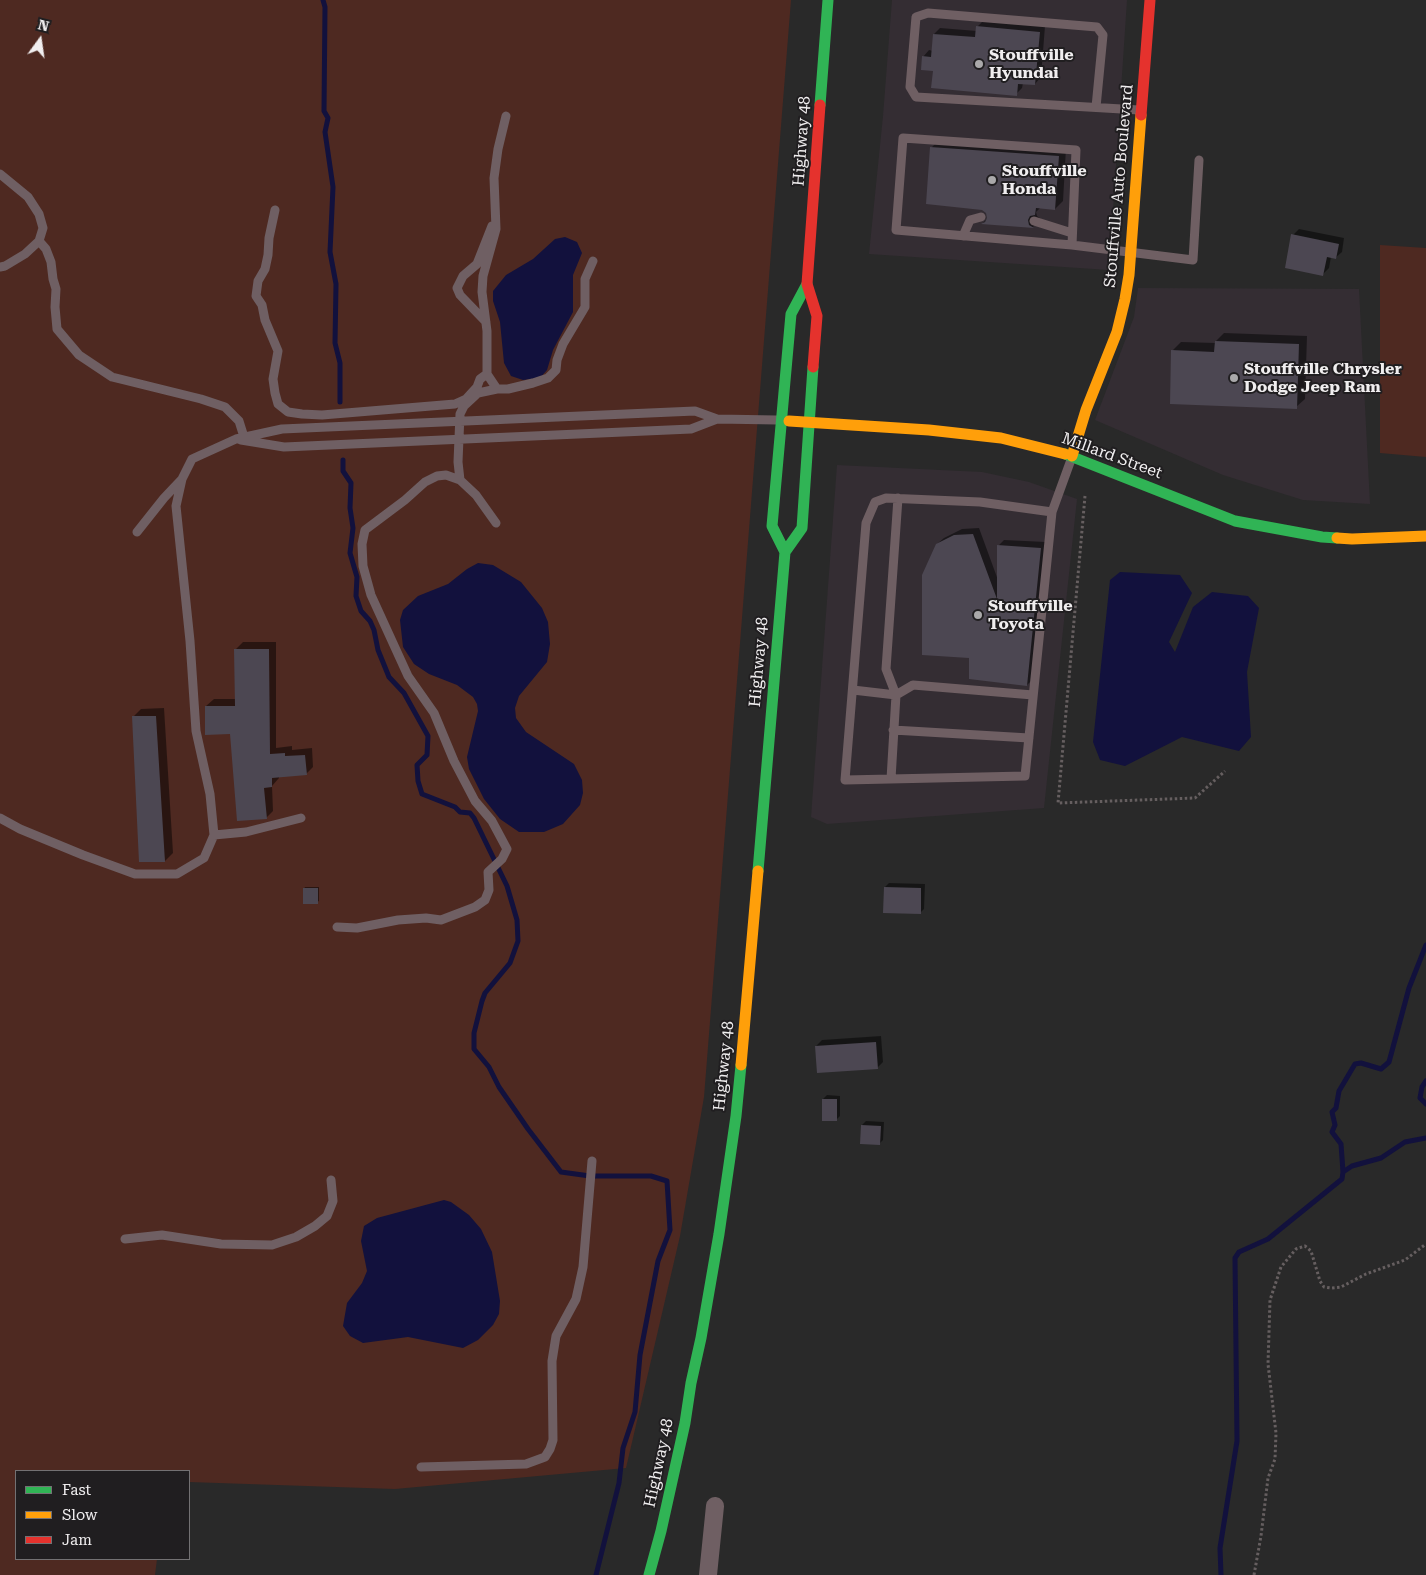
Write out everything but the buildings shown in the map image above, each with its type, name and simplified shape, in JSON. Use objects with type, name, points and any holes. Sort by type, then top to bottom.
[{"type":"main road","name":"Highway 48","points":[[649,1575],[685,1423],[719,1234],[736,1116],[752,957],[785,552],[802,528],[817,316],[807,284],[828,0]]},
{"type":"main road","name":"Stouffville Auto Boulevard","points":[[1072,456],[1086,410],[1117,332],[1125,299],[1131,252],[1150,0]]},
{"type":"main road","name":"Highway 48","points":[[785,552],[772,526],[791,314],[807,284]]},
{"type":"main road","name":"Millard Street","points":[[781,420],[929,430],[1001,438],[1072,456],[1234,521],[1322,538],[1352,539],[1426,536]]},
{"type":"street","points":[[708,1575],[715,1506]]},
{"type":"lane","points":[[1096,108],[1103,35],[1097,27],[928,13],[916,17],[910,88],[916,97],[1096,108],[1142,110]]},
{"type":"lane","points":[[496,389],[487,374],[486,322],[482,276],[496,229],[494,178],[498,149],[506,116]]},
{"type":"lane","points":[[1072,245],[1076,150],[903,138],[896,230],[1072,245],[1193,260],[1199,160]]},
{"type":"lane","points":[[0,174],[28,197],[38,214],[43,228],[40,241],[25,254],[0,267]]},
{"type":"lane","points":[[275,210],[265,269],[258,281],[256,296],[262,305],[270,334],[278,351],[273,379],[278,404],[288,412],[322,415],[455,404],[466,399],[477,387],[480,379],[487,374]]},
{"type":"lane","points":[[963,236],[970,220],[981,216]]},
{"type":"lane","points":[[486,322],[460,295],[457,288],[463,276],[477,264],[495,219]]},
{"type":"lane","points":[[1034,221],[1072,233]]},
{"type":"lane","points":[[40,241],[46,249],[51,262],[56,289],[57,329],[79,355],[112,377],[201,399],[224,407],[239,421],[240,438]]},
{"type":"lane","points":[[460,480],[458,462],[460,414],[464,406],[478,393],[533,383],[548,378],[556,370],[557,360],[563,344],[586,307],[586,279],[593,261]]},
{"type":"lane","points":[[0,818],[20,829],[135,874],[178,874],[204,858],[214,835],[210,794],[196,731],[190,641],[176,506],[182,479],[192,459],[240,438],[282,429],[695,411],[717,419],[781,420]]},
{"type":"lane","points":[[240,438],[284,447],[691,429],[717,419]]},
{"type":"lane","points":[[1052,512],[980,502],[898,498],[886,498],[875,502],[866,523],[845,780],[1025,776],[1052,512],[1072,456]]},
{"type":"lane","points":[[337,927],[357,928],[398,920],[426,918],[441,920],[475,908],[486,900],[489,890],[488,872],[502,859],[507,849],[492,822],[476,801],[454,761],[434,713],[408,676],[371,595],[363,566],[362,544],[365,530],[405,500],[425,482],[437,476],[446,475],[460,480],[476,495],[496,523]]},
{"type":"lane","points":[[137,532],[182,479]]},
{"type":"lane","points":[[891,779],[896,695],[886,669],[898,498]]},
{"type":"lane","points":[[853,690],[896,695],[913,684],[1033,695]]},
{"type":"lane","points":[[893,730],[1029,738]]},
{"type":"lane","points":[[214,835],[246,832],[301,818]]},
{"type":"lane","points":[[421,1467],[526,1464],[545,1457],[550,1449],[553,1440],[552,1361],[556,1336],[576,1299],[583,1267],[592,1163]]},
{"type":"lane","points":[[125,1239],[162,1234],[221,1244],[272,1245],[296,1237],[315,1226],[327,1216],[333,1201],[331,1180]]},
{"type":"path","points":[[1085,496],[1058,803],[1195,798],[1225,771]]},
{"type":"path","points":[[1254,1575],[1268,1478],[1275,1459],[1276,1433],[1268,1364],[1270,1300],[1281,1267],[1296,1249],[1305,1246],[1312,1251],[1320,1282],[1324,1287],[1341,1287],[1366,1274],[1405,1260],[1426,1244]]},
{"type":"shaded area","points":[[0,0],[791,0],[704,1097],[680,1236],[626,1468],[395,1489],[190,1482],[190,1470],[15,1470],[15,1560],[157,1560],[155,1575],[0,1575]]},
{"type":"shaded area","points":[[892,0],[1127,0],[1109,270],[869,254]]},
{"type":"shaded area","points":[[565,237],[577,242],[582,253],[573,275],[573,312],[553,350],[547,370],[540,378],[523,380],[511,376],[504,363],[500,322],[493,301],[493,291],[506,275],[533,259],[555,239]]},
{"type":"shaded area","points":[[1380,245],[1426,248],[1426,457],[1380,453]]},
{"type":"shaded area","points":[[1138,288],[1359,289],[1370,504],[1303,500],[1223,475],[1095,420],[1134,317]]},
{"type":"shaded area","points":[[837,465],[982,472],[1029,482],[1077,499],[1044,808],[827,824],[811,817]]},
{"type":"shaded area","points":[[478,563],[493,565],[521,582],[542,608],[548,622],[550,644],[547,662],[519,696],[515,708],[516,718],[526,732],[574,764],[582,780],[583,793],[580,805],[563,824],[544,832],[519,832],[500,819],[484,799],[469,769],[467,757],[478,711],[477,704],[473,697],[457,685],[429,674],[414,664],[403,647],[400,620],[403,610],[418,596],[448,584]]},
{"type":"shaded area","points":[[1120,572],[1180,575],[1192,593],[1169,642],[1175,652],[1193,607],[1212,592],[1248,596],[1259,608],[1247,672],[1251,737],[1239,751],[1182,737],[1125,766],[1100,760],[1093,742],[1110,580]]},
{"type":"shaded area","points":[[444,1200],[451,1202],[469,1215],[481,1229],[492,1252],[500,1301],[499,1314],[493,1325],[478,1340],[463,1348],[408,1337],[363,1343],[350,1336],[343,1326],[347,1303],[362,1283],[367,1271],[361,1241],[364,1226],[377,1218]]},
{"type":"waterway","points":[[323,0],[325,7],[324,111],[328,118],[325,132],[333,187],[330,252],[336,284],[335,343],[340,363],[340,402]]},
{"type":"waterway","points":[[343,460],[343,471],[351,483],[350,508],[353,528],[350,553],[357,577],[356,596],[361,611],[370,621],[374,630],[378,650],[389,677],[404,693],[428,736],[427,755],[417,765],[418,781],[422,794],[455,807],[460,812],[470,813],[474,818],[507,886],[517,920],[518,941],[510,963],[485,993],[474,1033],[474,1049],[489,1067],[499,1087],[528,1129],[561,1172],[590,1176],[651,1176],[667,1181],[670,1230],[658,1261],[640,1355],[635,1412],[623,1448],[619,1483],[596,1575]]},
{"type":"waterway","points":[[1221,1575],[1220,1548],[1237,1441],[1235,1258],[1239,1252],[1268,1239],[1342,1179],[1341,1144],[1332,1132],[1335,1125],[1332,1112],[1336,1108],[1339,1091],[1355,1064],[1361,1063],[1381,1069],[1389,1062],[1409,988],[1426,945]]},
{"type":"waterway","points":[[1426,1081],[1422,1087],[1420,1098],[1426,1104]]},
{"type":"waterway","points":[[1343,1172],[1352,1166],[1381,1158],[1405,1142],[1426,1138]]},
{"type":"traffic: fast","points":[[820,105],[828,0]]},
{"type":"traffic: fast","points":[[785,552],[772,526],[791,314],[807,284]]},
{"type":"traffic: fast","points":[[758,871],[785,552],[802,528],[813,367]]},
{"type":"traffic: fast","points":[[1065,454],[1235,521],[1337,538]]},
{"type":"traffic: fast","points":[[649,1575],[661,1531],[685,1423],[691,1383],[701,1338],[719,1234],[736,1116],[741,1065]]},
{"type":"traffic: slow","points":[[1072,456],[1086,410],[1117,332],[1125,299],[1129,275],[1141,115]]},
{"type":"traffic: slow","points":[[789,421],[929,430],[1001,438],[1065,454]]},
{"type":"traffic: slow","points":[[1337,538],[1426,536]]},
{"type":"traffic: slow","points":[[741,1065],[758,871]]},
{"type":"traffic: jam","points":[[1141,115],[1150,0]]},
{"type":"traffic: jam","points":[[813,367],[817,316],[807,284],[820,105]]},
{"type":"place","name":"Stouffville Hyundai","points":[[979,64]]},
{"type":"place","name":"Stouffville Honda","points":[[992,180]]},
{"type":"place","name":"Stouffville Chrysler Dodge Jeep Ram","points":[[1234,378]]},
{"type":"place","name":"Stouffville Toyota","points":[[978,615]]}]
